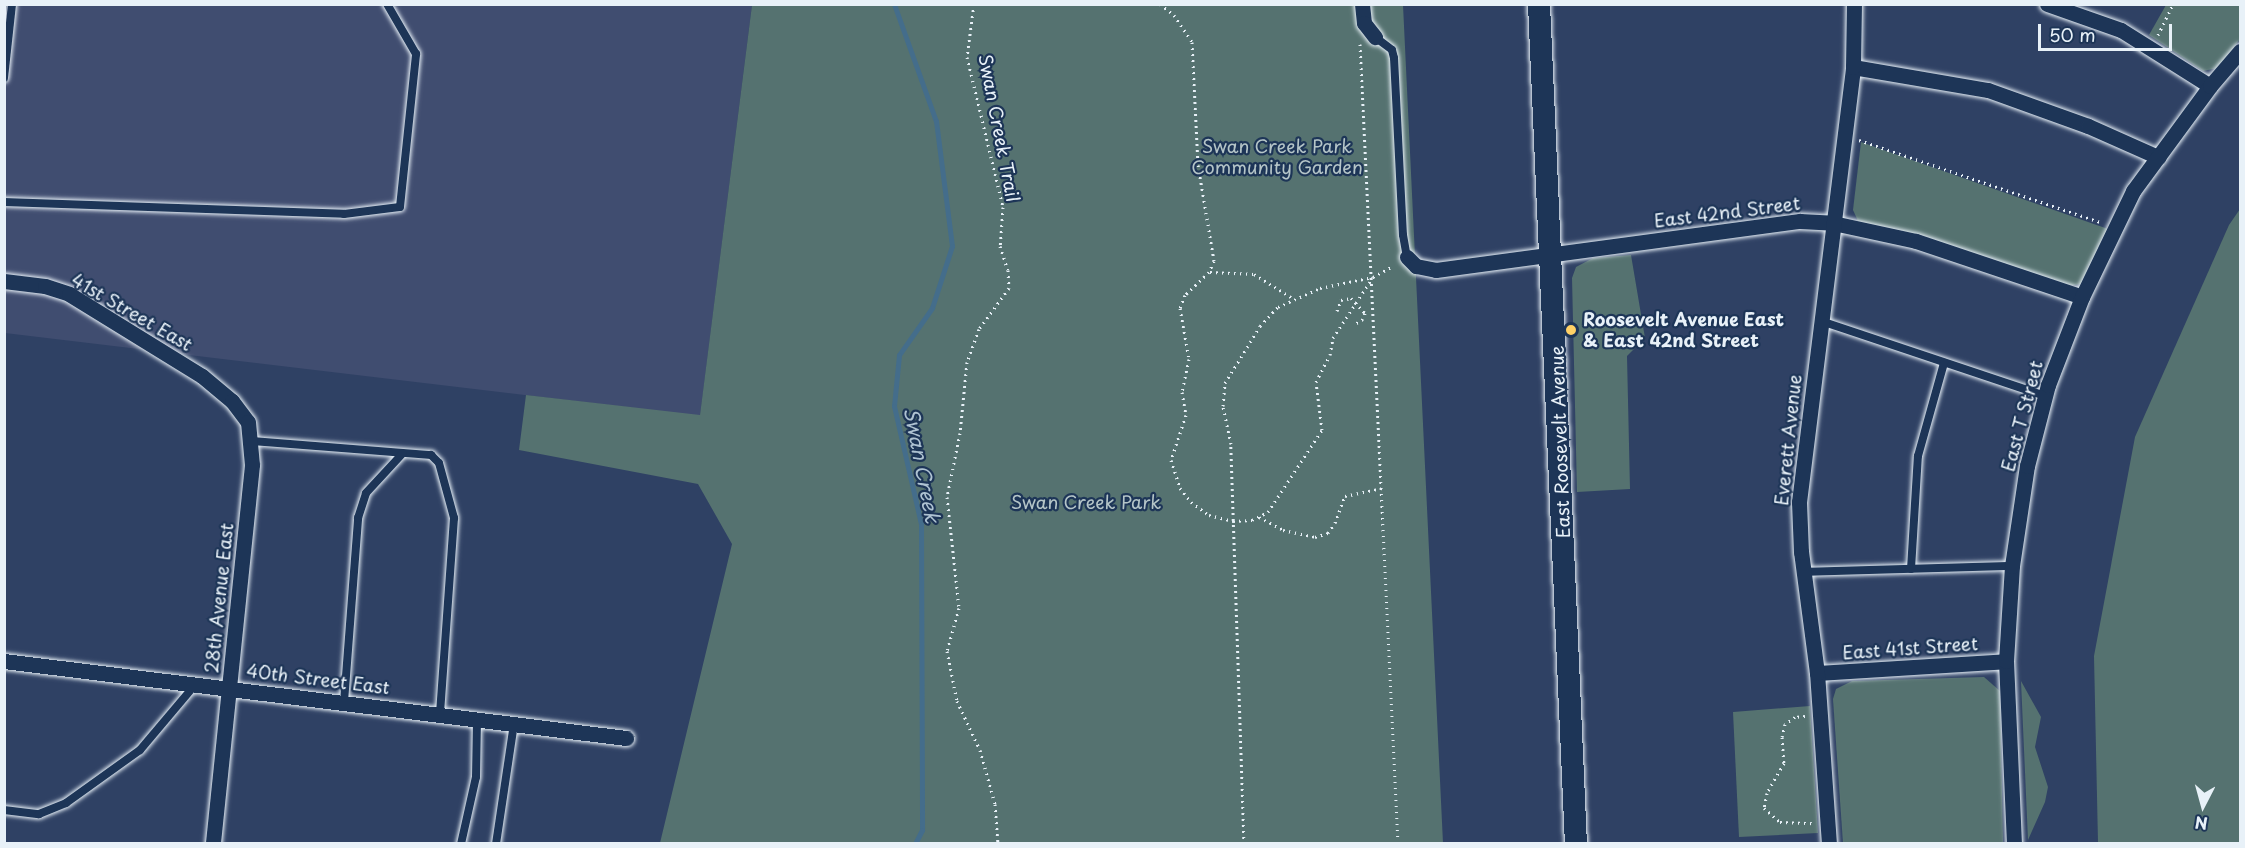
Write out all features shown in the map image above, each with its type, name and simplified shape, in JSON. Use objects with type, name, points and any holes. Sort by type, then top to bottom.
[{"type":"street","name":"East Roosevelt Avenue","points":[[1539,4],[1552,253],[1576,843]]},
{"type":"street","name":"Everett Avenue","points":[[1828,843],[1817,673],[1804,572],[1799,502],[1853,67],[1854,4]]},
{"type":"street","points":[[2047,4],[2077,9],[2121,30],[2210,86]]},
{"type":"street","points":[[1362,12],[1375,37]]},
{"type":"street","name":"East T Street","points":[[2014,843],[2006,661],[2012,566],[2027,466],[2044,396],[2082,297],[2133,191],[2210,86],[2241,51]]},
{"type":"street","points":[[1853,67],[1988,90],[2088,126],[2158,157]]},
{"type":"street","name":"East 42nd Street","points":[[1407,257],[1416,266],[1436,270],[1800,221],[1833,223],[1916,241],[2082,297]]},
{"type":"street","name":"41st Street East","points":[[4,281],[45,286],[69,294],[202,376]]},
{"type":"street","name":"28th Avenue East","points":[[202,376],[242,412],[252,441],[230,688],[213,843]]},
{"type":"street","name":"40th Street East","points":[[4,661],[626,738]]},
{"type":"street","name":"East 41st Street","points":[[1817,673],[2006,661]]},
{"type":"lane","points":[[4,78],[12,4]]},
{"type":"lane","points":[[4,202],[344,214],[400,207],[416,54],[387,4]]},
{"type":"lane","points":[[1375,37],[1392,50],[1395,58],[1403,235],[1407,257]]},
{"type":"lane","points":[[1821,321],[2044,396]]},
{"type":"lane","points":[[1911,569],[1918,456],[1944,363]]},
{"type":"lane","points":[[252,441],[431,455],[439,463],[453,510],[440,714]]},
{"type":"lane","points":[[344,702],[358,518],[366,493],[404,453]]},
{"type":"lane","points":[[1804,572],[2012,566]]},
{"type":"lane","points":[[4,810],[39,814],[66,803],[140,750],[196,684]]},
{"type":"lane","points":[[461,843],[476,777],[477,719]]},
{"type":"lane","points":[[496,843],[514,724]]},
{"type":"path","name":"Swan Creek Trail","points":[[974,4],[968,57],[1003,207],[1000,246],[1008,270],[1009,288],[979,329],[967,362],[960,433],[946,497],[959,608],[947,651],[957,701],[980,750],[995,804],[998,843]]},
{"type":"path","points":[[1160,4],[1174,15],[1192,42],[1198,165],[1215,261],[1209,272],[1194,284],[1180,308],[1189,359],[1182,392],[1186,415],[1171,460],[1180,488],[1191,502],[1209,515],[1233,521],[1259,517],[1268,512],[1319,438],[1322,430],[1316,382],[1330,355],[1333,338],[1373,277]]},
{"type":"path","points":[[2152,48],[2174,4]]},
{"type":"path","points":[[1362,12],[1360,43],[1373,277],[1398,843]]},
{"type":"path","points":[[1845,135],[2116,227]]},
{"type":"path","points":[[1245,843],[1231,444],[1223,406],[1225,383],[1260,327],[1278,307],[1320,288],[1373,277],[1407,257]]},
{"type":"path","points":[[1209,272],[1254,274],[1294,299]]},
{"type":"path","points":[[1337,311],[1344,297],[1356,302],[1365,313],[1363,320],[1355,324]]},
{"type":"path","points":[[1259,517],[1283,530],[1315,537],[1328,532],[1335,524],[1345,496],[1382,488]]},
{"type":"path","points":[[1820,714],[1795,717],[1785,724],[1782,737],[1784,763],[1767,793],[1764,808],[1780,822],[1827,822]]},
{"type":"shaded area","points":[[5,5],[752,5],[700,416],[5,333]]},
{"type":"green space","name":"Swan Creek Park","points":[[752,5],[1403,5],[1443,843],[660,843],[732,544],[698,484],[519,450],[526,395],[700,415]]},
{"type":"green space","points":[[2166,5],[2240,5],[2240,39],[2218,68],[2203,71],[2149,35]]},
{"type":"green space","points":[[1861,142],[2108,229],[2082,284],[2067,286],[1858,221],[1853,210]]},
{"type":"green space","points":[[2240,209],[2240,843],[2098,843],[2094,656],[2135,437],[2229,225]]},
{"type":"green space","points":[[1631,255],[1645,338],[1627,356],[1630,489],[1577,492],[1572,278],[1576,267],[1593,258]]},
{"type":"green space","points":[[1984,677],[2000,691],[2003,843],[1843,843],[1833,699],[1836,689],[1852,681]]},
{"type":"green space","points":[[2021,681],[2041,717],[2035,747],[2048,787],[2045,802],[2028,840]]},
{"type":"green space","points":[[1810,706],[1818,833],[1739,837],[1733,712]]},
{"type":"waterway","name":"Swan Creek","points":[[894,4],[936,121],[952,246],[932,308],[899,355],[894,406],[921,524],[922,830],[915,844]]},
{"type":"place","name":"Roosevelt Avenue East & East 42nd Street","points":[[1571,330]]},
{"type":"park label","name":"Swan Creek Park Community Garden","points":[[1277,157]]}]
